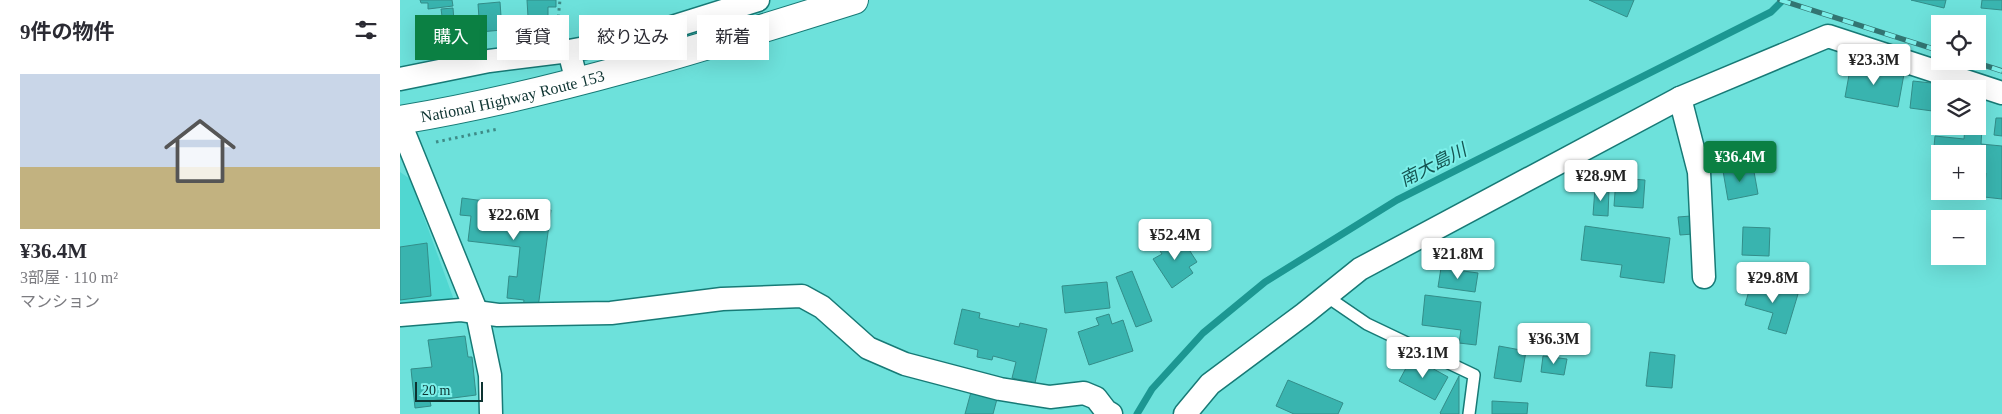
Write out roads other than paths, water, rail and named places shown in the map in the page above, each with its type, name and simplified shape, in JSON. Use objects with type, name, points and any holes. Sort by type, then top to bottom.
[{"type":"highway","name":"National Highway Route 153","points":[[400,122],[476,107],[577,82],[735,37],[854,0]]},
{"type":"street","points":[[569,51],[634,39],[758,0]]},
{"type":"street","points":[[1185,414],[1210,384],[1360,268],[1680,98],[1828,36],[2002,93]]},
{"type":"street","points":[[400,79],[497,60]]},
{"type":"street","points":[[566,60],[577,82]]},
{"type":"street","points":[[1680,98],[1698,172],[1704,277]]},
{"type":"street","points":[[400,122],[477,313],[490,375],[491,414]]},
{"type":"street","points":[[400,315],[461,310],[498,315],[611,313],[722,299],[802,296],[822,307],[868,348],[905,364],[952,378],[1008,391],[1050,397],[1084,393],[1096,398],[1107,413]]},
{"type":"lane","points":[[1326,296],[1367,324],[1474,374],[1469,414]]},
{"type":"waterway","name":"南大島川","points":[[1137,414],[1152,389],[1203,333],[1265,282],[1397,200],[1771,12],[1783,0]]},
{"type":"railway","points":[[1780,0],[1931,48]]},
{"type":"railway","points":[[1986,66],[2002,71]]}]
